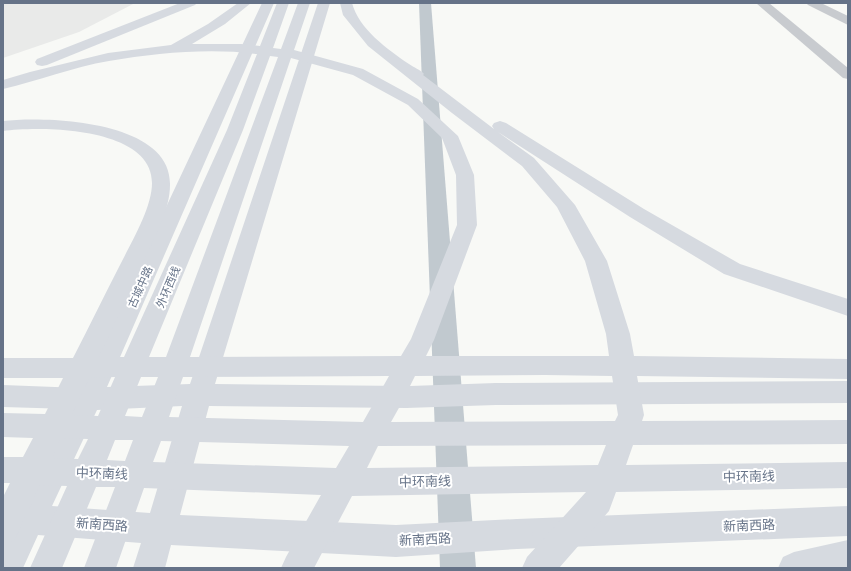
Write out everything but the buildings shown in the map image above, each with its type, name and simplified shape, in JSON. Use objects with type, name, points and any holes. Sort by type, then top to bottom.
[{"type":"main road","points":[[3,78],[191,3]]},
{"type":"main road","points":[[67,81],[143,59],[190,41],[225,19],[245,3]]},
{"type":"main road","name":"古城中路","points":[[6,568],[12,522],[89,399],[268,3]]},
{"type":"main road","name":"外环西线","points":[[46,568],[235,130],[283,3]]},
{"type":"main road","points":[[100,568],[214,259],[304,3]]},
{"type":"main road","points":[[149,568],[199,396],[324,3]]},
{"type":"main road","points":[[346,3],[348,15],[373,43],[458,110],[528,162],[565,205],[596,262],[618,334],[631,415],[598,501],[538,568]]},
{"type":"main road","points":[[3,85],[35,75],[108,57],[181,48],[241,48],[299,55],[358,72],[413,102],[450,136],[465,174],[468,225],[422,340],[296,568]]},
{"type":"main road","points":[[405,68],[460,100],[637,213],[732,269],[848,308]]},
{"type":"main road","points":[[3,126],[13,124],[63,124],[101,131],[134,143],[152,158],[162,183],[151,222],[12,522]]},
{"type":"main road","points":[[3,368],[545,365],[848,370]]},
{"type":"main road","points":[[3,396],[89,399],[199,396],[406,397],[496,394],[848,392]]},
{"type":"main road","points":[[3,425],[355,434],[848,432]]},
{"type":"main road","name":"中环南线","points":[[3,470],[349,482],[848,475]]},
{"type":"main road","name":"新南西路","points":[[12,522],[396,541],[517,534],[848,521]]},
{"type":"main road","points":[[794,568],[848,556]]},
{"type":"street","points":[[762,3],[848,75]]},
{"type":"street","points":[[812,3],[848,21]]},
{"type":"shaded area","points":[[3,3],[135,3],[79,32],[3,58]]},
{"type":"waterway","points":[[425,3],[458,568]]}]
